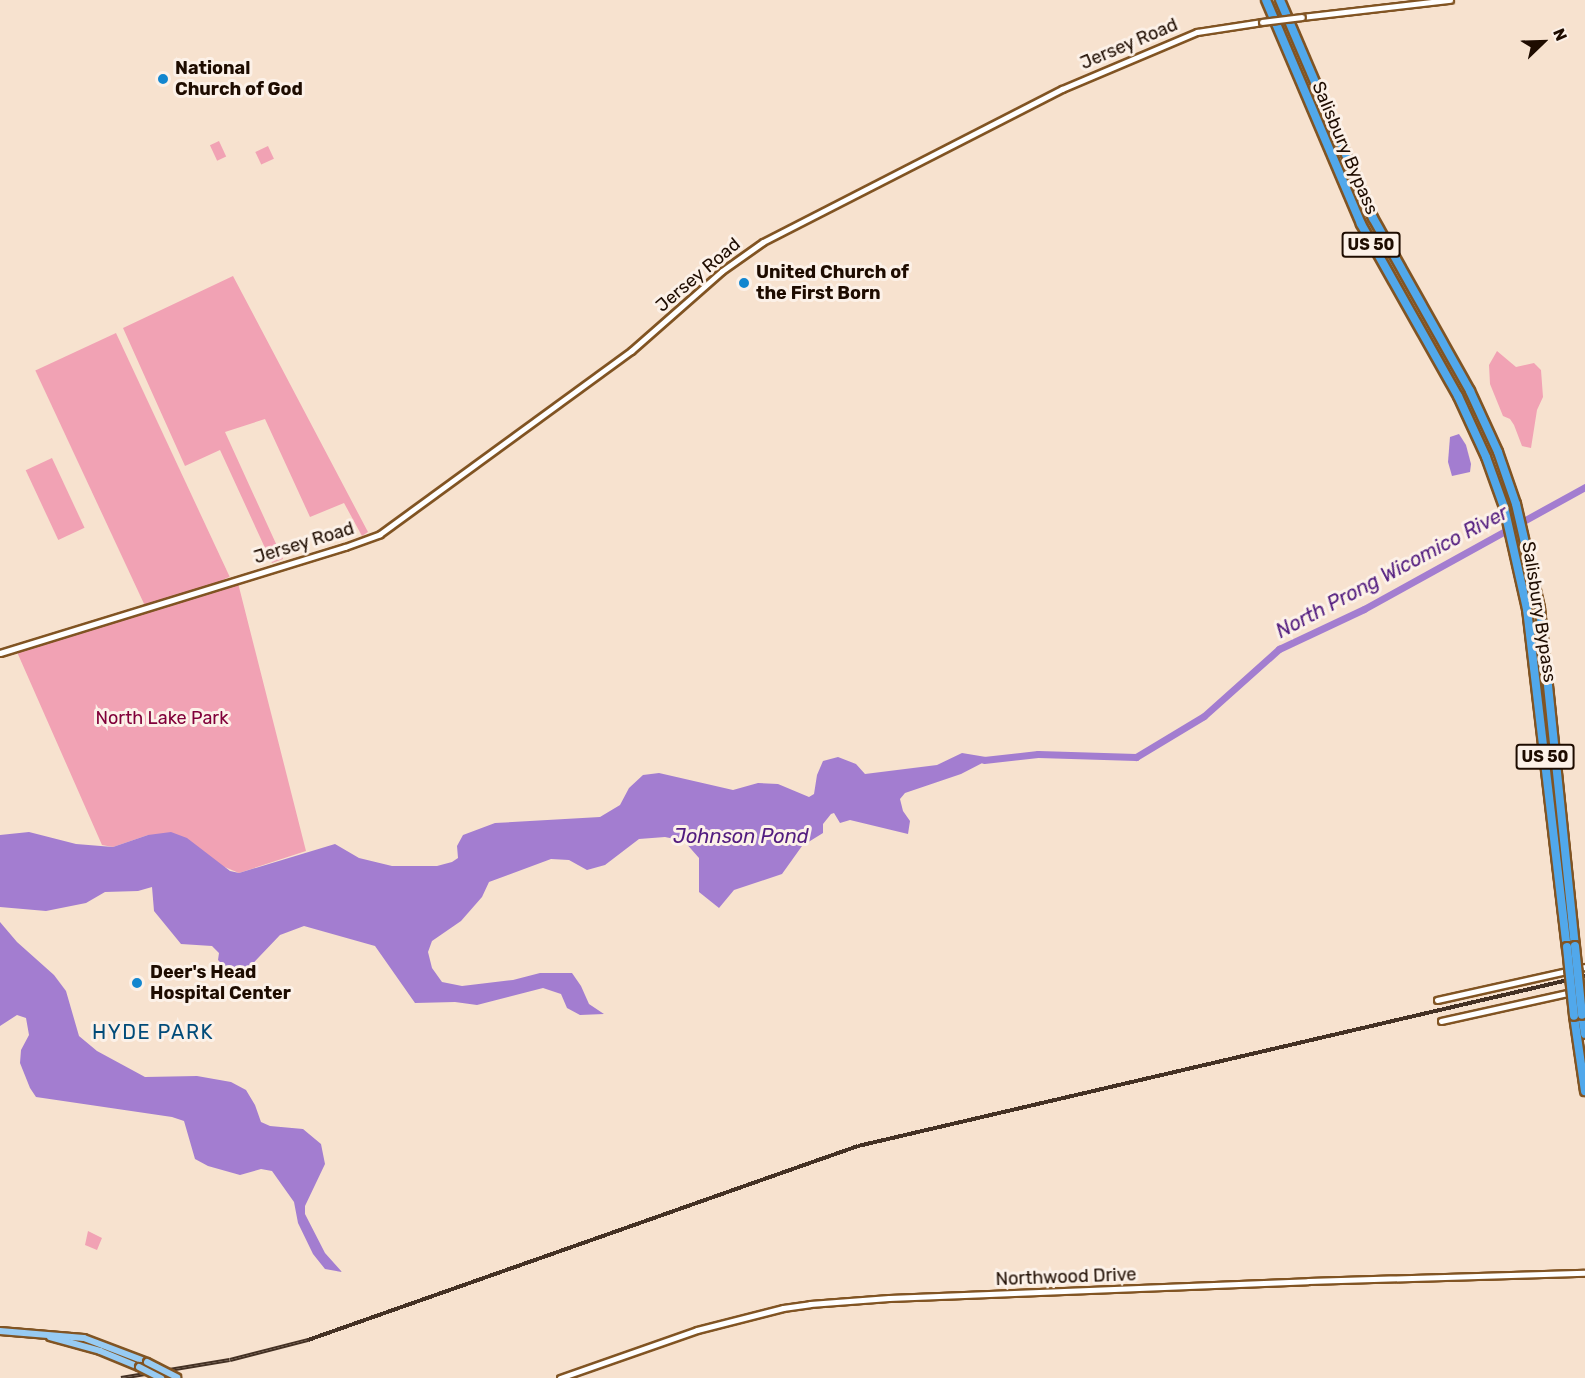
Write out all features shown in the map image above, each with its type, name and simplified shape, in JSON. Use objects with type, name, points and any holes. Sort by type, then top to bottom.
[{"type":"highway","name":"Salisbury Bypass","points":[[1266,0],[1361,224],[1458,396],[1495,481],[1519,567],[1530,632],[1571,947]]},
{"type":"highway","name":"Salisbury Bypass","points":[[1280,0],[1373,219],[1470,391],[1508,476],[1532,564],[1544,641],[1571,947],[1585,1065]]},
{"type":"highway","name":"Salisbury Bypass","points":[[1578,1016],[1585,1034]]},
{"type":"highway","points":[[1578,1016],[1585,1026]]},
{"type":"highway","points":[[1578,1016],[1585,1091]]},
{"type":"main road","points":[[0,1331],[84,1338],[147,1362],[178,1377]]},
{"type":"main road","points":[[44,1335],[100,1351],[161,1378]]},
{"type":"street","name":"Jersey Road","points":[[0,653],[345,547],[380,534],[631,351],[722,272],[763,243],[1071,86],[1197,32],[1228,25],[1450,0]]},
{"type":"street","points":[[1437,1000],[1585,967]]},
{"type":"street","points":[[1441,1021],[1585,989]]},
{"type":"street","name":"Northwood Drive","points":[[560,1378],[716,1324],[810,1304],[889,1298],[1308,1281],[1585,1273]]},
{"type":"green space","points":[[219,141],[226,156],[217,161],[210,145]]},
{"type":"green space","points":[[268,146],[274,159],[261,165],[255,152]]},
{"type":"green space","points":[[233,276],[368,532],[362,536],[344,503],[310,517],[265,419],[225,432],[283,559],[272,563],[220,450],[185,466],[123,328]]},
{"type":"green space","points":[[116,333],[230,577],[149,614],[35,371]]},
{"type":"green space","points":[[1497,351],[1516,367],[1534,363],[1541,370],[1543,397],[1537,410],[1531,448],[1522,446],[1514,425],[1510,419],[1503,416],[1490,384],[1489,365]]},
{"type":"green space","points":[[52,458],[85,528],[58,540],[26,470]]},
{"type":"green space","name":"North Lake Park","points":[[238,583],[306,851],[239,873],[148,835],[113,847],[102,845],[17,652]]},
{"type":"green space","points":[[88,1231],[102,1238],[97,1250],[85,1245]]},
{"type":"water","points":[[1459,434],[1466,445],[1471,464],[1470,472],[1452,476],[1448,462],[1450,437]]},
{"type":"water","name":"Johnson Pond","points":[[962,753],[992,758],[961,774],[905,793],[900,799],[903,811],[910,821],[908,834],[850,820],[840,823],[834,813],[831,814],[823,824],[823,833],[802,846],[782,874],[734,890],[719,908],[699,892],[699,858],[684,841],[665,837],[639,839],[605,865],[587,870],[569,860],[551,859],[489,882],[482,897],[461,921],[432,941],[428,952],[432,968],[442,982],[462,986],[513,980],[540,973],[572,973],[589,1004],[604,1014],[580,1015],[567,1008],[561,994],[543,988],[477,1005],[455,1002],[415,1003],[375,946],[304,926],[280,935],[240,977],[232,974],[218,960],[219,953],[212,946],[181,944],[154,911],[152,887],[138,891],[105,892],[86,903],[46,911],[0,907],[0,835],[29,832],[76,844],[113,847],[148,835],[171,832],[187,838],[230,871],[239,873],[335,844],[359,858],[392,866],[437,866],[458,858],[457,846],[463,835],[495,823],[600,817],[620,805],[629,788],[643,775],[659,773],[733,790],[758,783],[778,784],[809,797],[814,794],[817,775],[823,761],[838,757],[856,764],[865,774],[937,765]]},
{"type":"water","points":[[0,922],[17,942],[54,975],[66,991],[79,1036],[97,1051],[145,1077],[197,1076],[231,1082],[246,1090],[261,1122],[270,1126],[303,1129],[321,1144],[325,1164],[305,1206],[305,1214],[325,1253],[342,1272],[325,1269],[313,1254],[298,1223],[294,1202],[272,1171],[261,1169],[240,1175],[208,1166],[195,1159],[184,1121],[172,1117],[36,1097],[20,1063],[21,1050],[29,1035],[26,1018],[17,1015],[0,1026]]},
{"type":"waterway","name":"North Prong Wicomico River","points":[[984,760],[1038,754],[1136,757],[1204,716],[1279,649],[1364,609],[1585,487]]},
{"type":"railway","points":[[121,1378],[230,1360],[308,1340],[858,1146],[1585,976]]},
{"type":"place","name":"National Church of God","points":[[163,79]]},
{"type":"place","name":"United Church of the First Born","points":[[744,283]]},
{"type":"place","name":"Deer's Head Hospital Center","points":[[137,983]]},
{"type":"district","name":"HYDE PARK","points":[[153,1032]]}]
